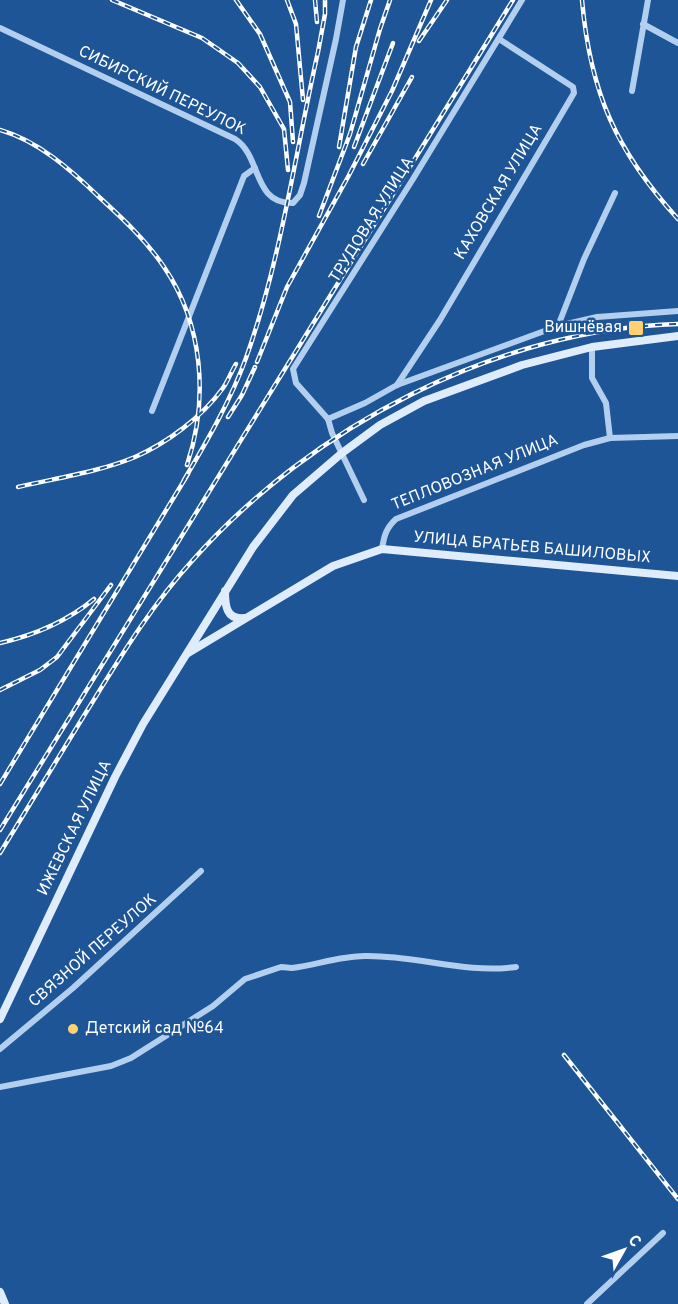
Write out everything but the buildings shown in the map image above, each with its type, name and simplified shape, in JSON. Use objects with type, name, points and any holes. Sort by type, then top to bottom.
[{"type":"street","name":"СИБИРСКИЙ ПЕРЕУЛОК","points":[[0,28],[235,139],[247,149],[262,186],[268,194],[277,200],[293,203],[300,195],[343,0]]},
{"type":"street","name":"ТРУДОВАЯ УЛИЦА","points":[[364,500],[332,433],[328,419],[296,383],[293,369],[522,0]]},
{"type":"street","points":[[632,91],[648,0]]},
{"type":"street","points":[[643,24],[678,43]]},
{"type":"street","name":"КАХОВСКАЯ УЛИЦА","points":[[397,384],[440,320],[574,93],[573,87],[499,39]]},
{"type":"street","points":[[152,411],[244,176],[255,168]]},
{"type":"street","points":[[558,326],[584,259],[615,193]]},
{"type":"street","points":[[328,419],[364,403],[397,384],[558,326],[597,317],[678,311]]},
{"type":"street","name":"ИЖЕВСКАЯ УЛИЦА","points":[[0,1018],[115,777],[143,724],[225,590],[285,504],[342,453],[393,416],[424,401],[522,365],[592,347],[678,336]]},
{"type":"street","points":[[592,347],[592,378],[606,403],[610,438]]},
{"type":"street","name":"ТЕПЛОВОЗНАЯ УЛИЦА","points":[[382,549],[388,526],[396,519],[584,445],[610,438],[678,436]]},
{"type":"street","points":[[185,655],[333,566],[382,549]]},
{"type":"street","name":"УЛИЦА БРАТЬЕВ БАШИЛОВЫХ","points":[[382,549],[678,576]]},
{"type":"street","points":[[225,590],[228,612],[235,618],[244,618]]},
{"type":"street","name":"СВЯЗНОЙ ПЕРЕУЛОК","points":[[0,1049],[73,988],[201,871]]},
{"type":"street","points":[[0,1087],[111,1066],[131,1058],[213,1006],[245,979],[265,970],[281,967],[292,968],[363,956],[399,958],[479,970],[516,967]]},
{"type":"street","points":[[587,1304],[663,1233]]},
{"type":"street","points":[[0,1292],[5,1304]]},
{"type":"railway","points":[[112,0],[202,38],[238,63],[260,87],[284,129],[288,170]]},
{"type":"railway","points":[[236,0],[260,34],[290,102],[293,142]]},
{"type":"railway","points":[[287,0],[296,24],[303,100]]},
{"type":"railway","points":[[315,0],[317,22]]},
{"type":"railway","points":[[184,480],[233,390],[258,321],[278,245],[318,52],[325,14],[325,0]]},
{"type":"railway","points":[[339,147],[356,47],[371,0]]},
{"type":"railway","points":[[319,216],[350,134],[390,0]]},
{"type":"railway","points":[[257,362],[287,287],[348,177],[392,91],[431,0]]},
{"type":"railway","points":[[419,41],[447,0]]},
{"type":"railway","points":[[0,830],[513,0]]},
{"type":"railway","points":[[582,0],[592,63],[610,118],[622,144],[638,169],[678,219]]},
{"type":"railway","points":[[354,147],[393,43]]},
{"type":"railway","points":[[363,164],[412,77]]},
{"type":"railway","points":[[0,130],[27,141],[53,157],[76,176],[141,238],[157,257],[177,289],[194,337],[200,388],[194,440],[187,465]]},
{"type":"railway","points":[[0,853],[110,674],[162,597],[192,561],[240,513],[293,468],[350,428],[412,394],[476,366],[542,344],[610,330],[678,324]]},
{"type":"railway","points":[[18,487],[107,467],[135,457],[159,444],[183,428],[215,399],[236,364]]},
{"type":"railway","points":[[228,417],[242,395],[255,367]]},
{"type":"railway","points":[[0,784],[188,474]]},
{"type":"railway","points":[[0,690],[40,670],[57,657],[111,585]]},
{"type":"railway","points":[[0,643],[50,627],[94,599]]},
{"type":"railway","points":[[564,1055],[678,1199]]},
{"type":"place","name":"Вишнёвая","points":[[636,328]]},
{"type":"place","name":"Детский сад №64","points":[[73,1029]]}]
